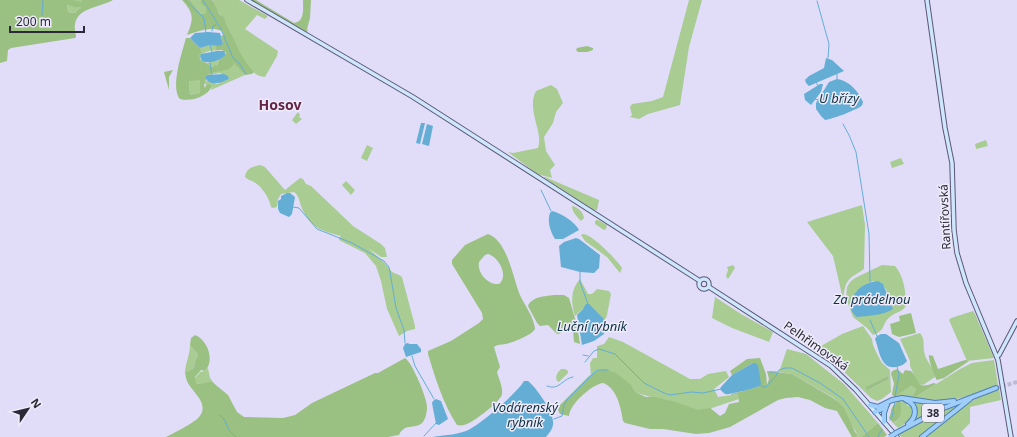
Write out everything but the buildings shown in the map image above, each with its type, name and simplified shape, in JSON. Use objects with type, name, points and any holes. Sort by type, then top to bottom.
[{"type":"main road","points":[[247,0],[413,97],[700,282],[699,285],[702,289],[709,287],[710,283],[707,280],[702,280],[700,282]]},
{"type":"main road","name":"Rantířovská","points":[[927,0],[945,128],[952,163],[954,230],[957,253],[962,273],[997,356],[1011,437]]},
{"type":"main road","name":"Pelhřimovská","points":[[709,287],[826,362],[853,387],[897,435]]},
{"type":"main road","points":[[997,356],[999,355],[1017,321]]},
{"type":"main road","name":"38","points":[[890,437],[897,435],[905,427],[931,414],[962,400],[996,388]]},
{"type":"main road","points":[[922,437],[963,404],[984,392]]},
{"type":"main road","points":[[875,412],[878,407],[893,400],[899,399],[939,403],[962,400]]},
{"type":"main road","points":[[899,399],[909,401],[915,409],[913,418],[905,427]]},
{"type":"main road","points":[[875,412],[893,400]]},
{"type":"main road","points":[[870,405],[878,407]]},
{"type":"main road","points":[[884,422],[884,412],[887,405]]},
{"type":"green space","points":[[0,0],[72,0],[81,2],[82,0],[113,0],[85,11],[77,18],[75,24],[75,38],[11,48],[8,50],[7,61],[0,63]],"holes":[[[67,4],[75,7],[82,7],[75,13],[68,12]]]},
{"type":"green space","points":[[65,0],[104,0],[75,13],[68,12]]},
{"type":"green space","points":[[182,0],[190,0],[201,14],[206,13],[206,8],[201,4],[201,0],[212,0],[220,15],[224,17],[243,57],[254,72],[252,74],[245,75],[234,63],[229,69],[208,75],[204,85],[205,88],[206,85],[209,84],[212,86],[203,96],[189,100],[180,99],[177,94],[176,79],[186,38],[190,38],[200,48],[202,53],[199,55],[200,60],[212,67],[217,65],[219,60],[226,55],[226,53],[222,50],[216,50],[216,45],[220,46],[223,43],[221,36],[224,35],[222,31],[209,29],[187,35],[191,25],[192,16]],"holes":[[[200,80],[200,93],[190,95],[189,81]]]},
{"type":"green space","points":[[190,0],[201,0],[201,4],[206,8],[206,13],[201,14]]},
{"type":"green space","points":[[213,0],[239,0],[268,16],[265,19],[257,15],[245,29],[278,51],[277,56],[265,77],[258,75],[247,66],[228,27],[212,2]]},
{"type":"green space","points":[[250,0],[256,0],[294,23],[298,22],[302,17],[303,0],[311,0],[308,31],[306,32]]},
{"type":"green space","points":[[689,0],[702,0],[689,47],[680,105],[648,114],[639,119],[630,117],[632,115],[630,107],[632,104],[652,101],[663,97]]},
{"type":"green space","points":[[216,45],[216,50],[224,51],[208,52],[200,56],[201,60],[207,63],[219,60],[216,66],[212,67],[199,60],[199,55],[202,53],[200,48]]},
{"type":"green space","points":[[587,46],[593,48],[593,50],[578,52],[576,50],[577,48]]},
{"type":"green space","points":[[234,63],[245,75],[211,90],[212,86],[204,84],[207,80],[217,84],[229,79],[220,73],[209,74]]},
{"type":"green space","points":[[173,70],[169,77],[169,90],[164,72]]},
{"type":"green space","points":[[189,80],[200,80],[200,93],[190,95]]},
{"type":"green space","points":[[551,85],[557,89],[563,103],[556,112],[553,123],[544,137],[546,151],[555,165],[550,170],[552,178],[537,174],[508,152],[513,153],[538,148],[539,135],[534,113],[533,98],[536,91]]},
{"type":"green space","points":[[298,112],[300,115],[299,117],[302,119],[296,124],[292,120]]},
{"type":"green space","points":[[986,140],[988,146],[976,149],[975,144]]},
{"type":"green space","points":[[367,145],[373,148],[367,161],[361,158]]},
{"type":"green space","points":[[901,158],[904,164],[892,168],[890,162]]},
{"type":"green space","points":[[260,165],[265,167],[285,190],[300,178],[303,179],[306,184],[311,186],[353,226],[385,248],[387,257],[381,257],[368,248],[385,263],[392,272],[402,277],[415,329],[407,331],[399,336],[387,309],[376,266],[365,253],[339,240],[341,236],[321,230],[312,224],[304,213],[298,197],[294,192],[281,194],[278,199],[277,207],[271,207],[267,196],[262,189],[257,184],[245,177],[248,170],[252,167]]},
{"type":"green space","points":[[543,177],[599,200],[597,210],[594,210]]},
{"type":"green space","points":[[346,181],[355,190],[351,195],[342,185]]},
{"type":"green space","points":[[862,205],[865,225],[864,269],[848,281],[845,287],[843,299],[833,256],[807,222]]},
{"type":"green space","points":[[572,206],[583,214],[584,218],[581,221],[576,216]]},
{"type":"green space","points":[[596,220],[607,225],[606,229],[604,230],[595,224]]},
{"type":"green space","points":[[488,234],[495,238],[500,244],[509,261],[520,295],[531,316],[535,329],[530,334],[522,338],[494,347],[500,367],[497,372],[502,391],[501,397],[482,414],[469,423],[465,425],[457,425],[440,390],[428,351],[451,341],[483,319],[482,313],[452,264],[452,260],[465,245]],"holes":[[[488,254],[499,263],[503,272],[502,281],[499,284],[491,283],[484,278],[480,270],[479,262],[485,255]]]},
{"type":"green space","points":[[583,234],[592,238],[615,259],[622,268],[620,273],[607,257],[585,241],[581,235]]},
{"type":"green space","points":[[733,265],[735,268],[728,279],[726,276],[728,270],[727,267]]},
{"type":"green space","points":[[882,265],[895,266],[901,275],[905,290],[906,306],[890,317],[882,329],[873,335],[853,317],[846,298],[847,287],[855,278]],"holes":[[[873,281],[878,281],[884,286],[893,308],[856,292],[866,284]]]},
{"type":"green space","points":[[580,279],[588,294],[592,294],[597,289],[609,291],[611,294],[605,320],[588,304],[575,316],[572,297],[574,288]]},
{"type":"green space","points":[[554,295],[564,295],[569,298],[577,325],[580,344],[574,342],[573,331],[570,328],[557,334],[548,325],[540,326],[528,306],[535,299]]},
{"type":"green space","points":[[715,297],[773,332],[769,342],[732,328],[712,318]]},
{"type":"green space","points":[[973,311],[994,358],[967,361],[949,320]]},
{"type":"green space","points":[[911,313],[916,333],[899,337],[892,334],[890,324],[900,321],[899,316]]},
{"type":"green space","points":[[863,326],[872,339],[873,345],[882,363],[890,370],[891,392],[882,399],[877,401],[871,398],[834,362],[816,349],[842,334]],"holes":[[[888,376],[889,379],[868,390],[867,386]]]},
{"type":"green space","points":[[920,333],[923,339],[925,355],[935,377],[923,385],[919,384],[916,379],[900,339]]},
{"type":"green space","points":[[195,335],[207,346],[210,357],[208,367],[205,371],[201,370],[195,377],[196,383],[199,384],[211,381],[228,395],[237,412],[244,417],[283,418],[295,415],[312,403],[375,373],[378,373],[405,358],[415,373],[425,396],[427,412],[425,419],[418,426],[408,427],[399,435],[388,437],[166,437],[193,422],[199,417],[202,411],[200,400],[186,378],[186,372],[194,368],[195,361],[198,356],[190,345],[191,338]]},
{"type":"green space","points":[[609,337],[623,342],[690,379],[700,379],[708,374],[726,371],[729,377],[714,389],[718,397],[738,394],[739,399],[712,408],[706,414],[591,377],[590,363],[593,358],[597,358],[597,346],[604,344]]},
{"type":"green space","points":[[190,345],[198,356],[195,361],[194,368],[186,372],[185,376],[185,368]]},
{"type":"green space","points":[[787,349],[806,354],[844,384],[878,423],[861,437],[856,437],[858,435],[834,398],[792,374],[779,372]]},
{"type":"green space","points":[[929,355],[933,356],[938,369],[965,360],[969,361],[944,378],[937,380]]},
{"type":"green space","points":[[760,358],[766,374],[767,385],[769,379],[767,371],[792,374],[833,398],[844,408],[855,432],[858,435],[856,437],[852,437],[837,411],[825,408],[810,400],[798,397],[778,400],[730,427],[709,433],[696,434],[663,429],[650,429],[625,423],[623,421],[618,399],[612,389],[603,383],[598,384],[587,391],[573,406],[569,416],[560,414],[558,410],[560,405],[589,376],[604,369],[616,373],[631,385],[635,392],[646,397],[655,397],[675,402],[698,410],[710,408],[720,416],[725,413],[729,404],[739,402],[738,394],[731,394],[760,386],[753,363],[732,375],[730,371],[747,359]]},
{"type":"green space","points":[[994,360],[998,385],[948,401],[930,401],[907,397],[895,397],[911,386],[916,389],[914,394],[917,396],[972,363]]},
{"type":"green space","points":[[208,368],[210,378],[216,386],[211,381],[200,384],[196,383],[195,379],[200,372],[205,371]]},
{"type":"green space","points":[[561,369],[565,369],[568,373],[559,382],[556,379],[556,376]]},
{"type":"green space","points":[[897,369],[903,374],[905,370],[911,371],[921,385],[936,384],[917,396],[913,396],[916,389],[911,386],[895,397],[892,394],[894,383],[891,374],[892,371]]},
{"type":"green space","points":[[888,376],[889,379],[867,390],[867,386]]},
{"type":"green space","points":[[999,388],[1001,400],[970,407],[970,423],[961,432],[965,437],[927,437],[952,415],[969,403]]},
{"type":"green space","points":[[899,401],[908,402],[907,405],[908,406],[910,404],[914,411],[911,420],[898,428],[893,423],[899,418]]},
{"type":"green space","points":[[899,401],[901,407],[900,414],[896,422],[893,423],[889,418],[892,407]]},
{"type":"green space","points":[[913,401],[935,405],[946,405],[915,420],[917,409]]},
{"type":"green space","points":[[964,401],[920,437],[901,437],[899,434],[933,415]]},
{"type":"green space","points":[[878,423],[887,435],[884,437],[861,437]]},
{"type":"water","points":[[195,33],[220,33],[223,44],[220,46],[210,45],[200,48],[190,38]]},
{"type":"water","points":[[224,51],[226,55],[214,61],[202,61],[200,56],[201,54]]},
{"type":"water","name":"U břízy","points":[[826,58],[832,60],[844,71],[809,86],[805,80],[809,76],[824,68]]},
{"type":"water","points":[[224,74],[228,76],[229,79],[219,83],[210,82],[205,77],[208,75]]},
{"type":"water","name":"U břízy","points":[[837,79],[850,84],[856,90],[863,102],[862,106],[848,113],[825,120],[816,109],[816,103],[829,82]]},
{"type":"water","name":"U břízy","points":[[820,84],[823,84],[821,92],[811,105],[805,100],[804,94]]},
{"type":"water","points":[[421,123],[425,123],[420,144],[416,143]]},
{"type":"water","points":[[427,124],[433,126],[429,146],[422,144]]},
{"type":"water","points":[[290,193],[295,197],[292,214],[289,217],[280,213],[278,209],[278,201],[281,199],[281,196]]},
{"type":"water","points":[[552,211],[567,218],[579,230],[563,239],[555,239],[549,223],[549,216]]},
{"type":"water","points":[[576,238],[600,255],[599,268],[594,273],[580,272],[561,267],[559,246],[564,242]]},
{"type":"water","name":"Za prádelnou","points":[[878,281],[883,284],[893,309],[881,314],[857,317],[852,312],[851,308],[856,292],[868,283]]},
{"type":"water","name":"Luční rybník","points":[[586,304],[589,304],[607,322],[604,334],[594,341],[582,345],[577,315]]},
{"type":"water","name":"Za prádelnou","points":[[881,334],[886,334],[899,343],[907,361],[905,363],[897,367],[891,367],[883,362],[875,339]]},
{"type":"water","points":[[407,343],[417,344],[421,349],[421,352],[406,357],[403,348]]},
{"type":"water","points":[[753,363],[758,365],[760,386],[728,394],[722,392],[720,389],[721,387],[732,375]]},
{"type":"water","name":"Vodárenský rybník","points":[[524,381],[528,381],[536,389],[551,414],[553,426],[546,437],[433,437],[458,433],[472,428],[506,400]]},
{"type":"water","points":[[436,399],[441,401],[448,419],[439,425],[436,424],[432,403]]},
{"type":"waterway","points":[[42,15],[43,0]]},
{"type":"waterway","points":[[185,0],[204,18],[206,33]]},
{"type":"waterway","points":[[203,0],[221,29],[233,58],[239,63],[246,74]]},
{"type":"waterway","points":[[817,1],[829,44],[828,58]]},
{"type":"waterway","points":[[212,31],[213,26],[216,25]]},
{"type":"waterway","points":[[210,45],[212,52]]},
{"type":"waterway","points":[[210,63],[212,75]]},
{"type":"waterway","points":[[837,74],[837,79]]},
{"type":"waterway","points":[[816,82],[818,86]]},
{"type":"waterway","points":[[843,124],[856,152],[869,234],[870,282]]},
{"type":"waterway","points":[[541,190],[551,211]]},
{"type":"waterway","points":[[293,207],[299,208],[317,229],[352,243],[384,261],[389,267],[396,308],[404,330],[405,343]]},
{"type":"waterway","points":[[580,271],[580,282],[588,304]]},
{"type":"waterway","points":[[870,320],[877,336]]},
{"type":"waterway","points":[[585,362],[594,351],[599,349],[615,354],[644,383],[670,395],[691,392],[703,393],[721,389]]},
{"type":"waterway","points":[[583,355],[588,356]]},
{"type":"waterway","points":[[412,356],[415,366],[434,399]]},
{"type":"waterway","points":[[895,397],[899,375],[897,366]]},
{"type":"waterway","points":[[760,385],[762,387],[766,387],[776,376],[779,370],[792,368],[820,383],[843,399],[869,437]]},
{"type":"waterway","points":[[554,419],[562,416],[564,405],[567,400],[596,371],[608,370]]},
{"type":"waterway","points":[[770,372],[777,372]]},
{"type":"waterway","points":[[547,386],[558,386],[569,378],[573,377]]},
{"type":"waterway","points":[[890,420],[892,417],[895,400]]},
{"type":"waterway","points":[[220,415],[224,419],[229,430],[236,437]]},
{"type":"waterway","points":[[424,436],[437,422]]},
{"type":"waterway","points":[[878,437],[882,429]]},
{"type":"tunnel","points":[[996,388],[1017,382]]},
{"type":"district","name":"Hosov","points":[[280,105]]}]
